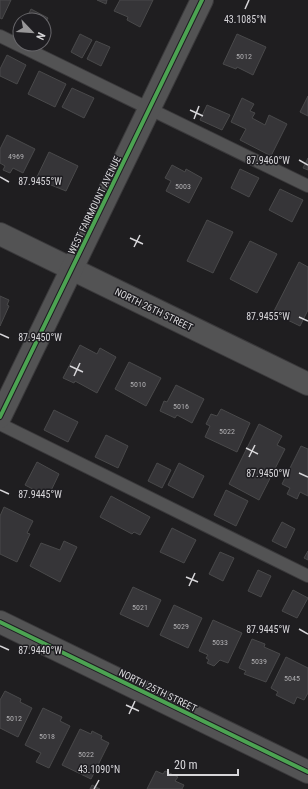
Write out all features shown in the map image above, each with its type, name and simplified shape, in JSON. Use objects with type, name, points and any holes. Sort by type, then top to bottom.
[{"type":"street","name":"WEST FAIRMOUNT AVENUE","points":[[0,417],[202,0]]},
{"type":"street","name":"NORTH 26TH STREET","points":[[0,234],[308,384]]},
{"type":"street","name":"NORTH 25TH STREET","points":[[0,622],[308,772]]},
{"type":"lane","points":[[0,36],[308,186]]},
{"type":"lane","points":[[0,424],[308,576]]},
{"type":"building","points":[[0,0],[11,0],[2,19],[0,18]]},
{"type":"building","points":[[97,0],[107,0],[106,4]]},
{"type":"building","points":[[120,0],[153,0],[140,27],[127,20],[128,17],[114,11]]},
{"type":"building","points":[[31,9],[37,12],[30,12]]},
{"type":"building","points":[[80,34],[92,40],[82,58],[71,52]]},
{"type":"building","points":[[237,34],[266,47],[253,75],[237,67],[236,69],[223,64]]},
{"type":"building","points":[[96,41],[110,47],[101,66],[87,59]]},
{"type":"building","points":[[7,55],[26,65],[17,84],[0,76],[0,69]]},
{"type":"building","points":[[39,71],[66,84],[55,107],[28,94]]},
{"type":"building","points":[[72,88],[94,98],[84,118],[62,107]]},
{"type":"building","points":[[308,96],[308,116],[300,112]]},
{"type":"building","points":[[242,98],[254,104],[250,111],[255,113],[252,118],[265,125],[269,115],[287,124],[271,156],[240,140],[246,129],[231,122]]},
{"type":"building","points":[[207,105],[230,115],[222,130],[200,120]]},
{"type":"building","points":[[7,135],[35,149],[23,173],[13,168],[10,173],[3,170],[5,166],[0,163],[0,149]]},
{"type":"building","points":[[49,152],[78,166],[66,191],[36,179]]},
{"type":"building","points":[[308,158],[308,170],[303,168]]},
{"type":"building","points":[[172,165],[185,172],[186,169],[202,178],[189,203],[166,191],[171,181],[165,178]]},
{"type":"building","points":[[240,169],[259,178],[249,197],[231,188]]},
{"type":"building","points":[[280,189],[303,200],[292,222],[269,210]]},
{"type":"building","points":[[207,220],[233,232],[213,273],[187,261]]},
{"type":"building","points":[[250,241],[277,254],[257,293],[230,279]]},
{"type":"building","points":[[299,262],[308,267],[308,310],[300,326],[273,313]]},
{"type":"building","points":[[0,296],[9,300],[7,305],[9,306],[0,326]]},
{"type":"building","points":[[80,345],[97,354],[100,348],[116,357],[97,393],[75,381],[74,383],[63,378]]},
{"type":"building","points":[[129,362],[161,378],[146,406],[115,389]]},
{"type":"building","points":[[176,385],[204,399],[192,423],[177,415],[175,418],[160,411],[164,401],[167,402]]},
{"type":"building","points":[[221,409],[250,423],[237,452],[205,437],[210,426],[206,424],[211,414],[217,416]]},
{"type":"building","points":[[54,410],[78,422],[68,442],[44,430]]},
{"type":"building","points":[[259,424],[282,436],[277,445],[285,449],[259,500],[229,484]]},
{"type":"building","points":[[106,435],[128,446],[118,468],[95,457]]},
{"type":"building","points":[[301,446],[308,449],[308,496],[300,492],[297,499],[287,494],[290,488],[282,484]]},
{"type":"building","points":[[37,462],[59,474],[48,497],[25,485]]},
{"type":"building","points":[[157,463],[171,470],[162,488],[148,481]]},
{"type":"building","points":[[179,463],[204,476],[193,498],[168,485]]},
{"type":"building","points":[[226,490],[248,501],[236,526],[214,515]]},
{"type":"building","points":[[111,496],[150,517],[140,535],[134,532],[132,534],[100,517]]},
{"type":"building","points":[[4,507],[33,521],[27,533],[30,534],[17,562],[0,554],[0,516]]},
{"type":"building","points":[[282,522],[295,529],[286,548],[272,541]]},
{"type":"building","points":[[172,528],[196,540],[184,563],[160,552]]},
{"type":"building","points":[[64,541],[77,547],[60,582],[30,566],[41,543],[60,550]]},
{"type":"building","points":[[308,551],[308,560],[304,558]]},
{"type":"building","points":[[220,552],[234,558],[223,581],[209,574]]},
{"type":"building","points":[[258,570],[271,576],[261,597],[248,591]]},
{"type":"building","points":[[133,587],[161,600],[148,627],[120,614]]},
{"type":"building","points":[[293,590],[308,598],[297,618],[282,611]]},
{"type":"building","points":[[174,605],[202,618],[188,648],[160,635]]},
{"type":"building","points":[[213,620],[242,633],[228,663],[220,660],[214,666],[207,663],[209,660],[206,658],[208,655],[199,651]]},
{"type":"building","points":[[252,639],[265,644],[264,647],[280,654],[266,682],[244,674],[246,671],[239,668]]},
{"type":"building","points":[[286,657],[308,668],[308,693],[304,700],[297,697],[294,704],[276,695],[278,692],[271,688]]},
{"type":"building","points":[[5,691],[21,699],[20,702],[32,708],[18,737],[0,728],[0,700]]},
{"type":"building","points":[[43,708],[62,717],[60,721],[70,726],[49,768],[36,762],[41,753],[25,745]]},
{"type":"building","points":[[80,729],[91,734],[92,731],[102,736],[101,739],[109,743],[91,779],[62,765]]},
{"type":"building","points":[[156,771],[163,774],[165,771],[178,777],[175,781],[184,785],[182,789],[147,789]]},
{"type":"building","points":[[92,785],[100,789],[90,789]]},
{"type":"cycle path","points":[[0,417],[202,0]]},
{"type":"cycle path","points":[[0,622],[308,772]]}]
